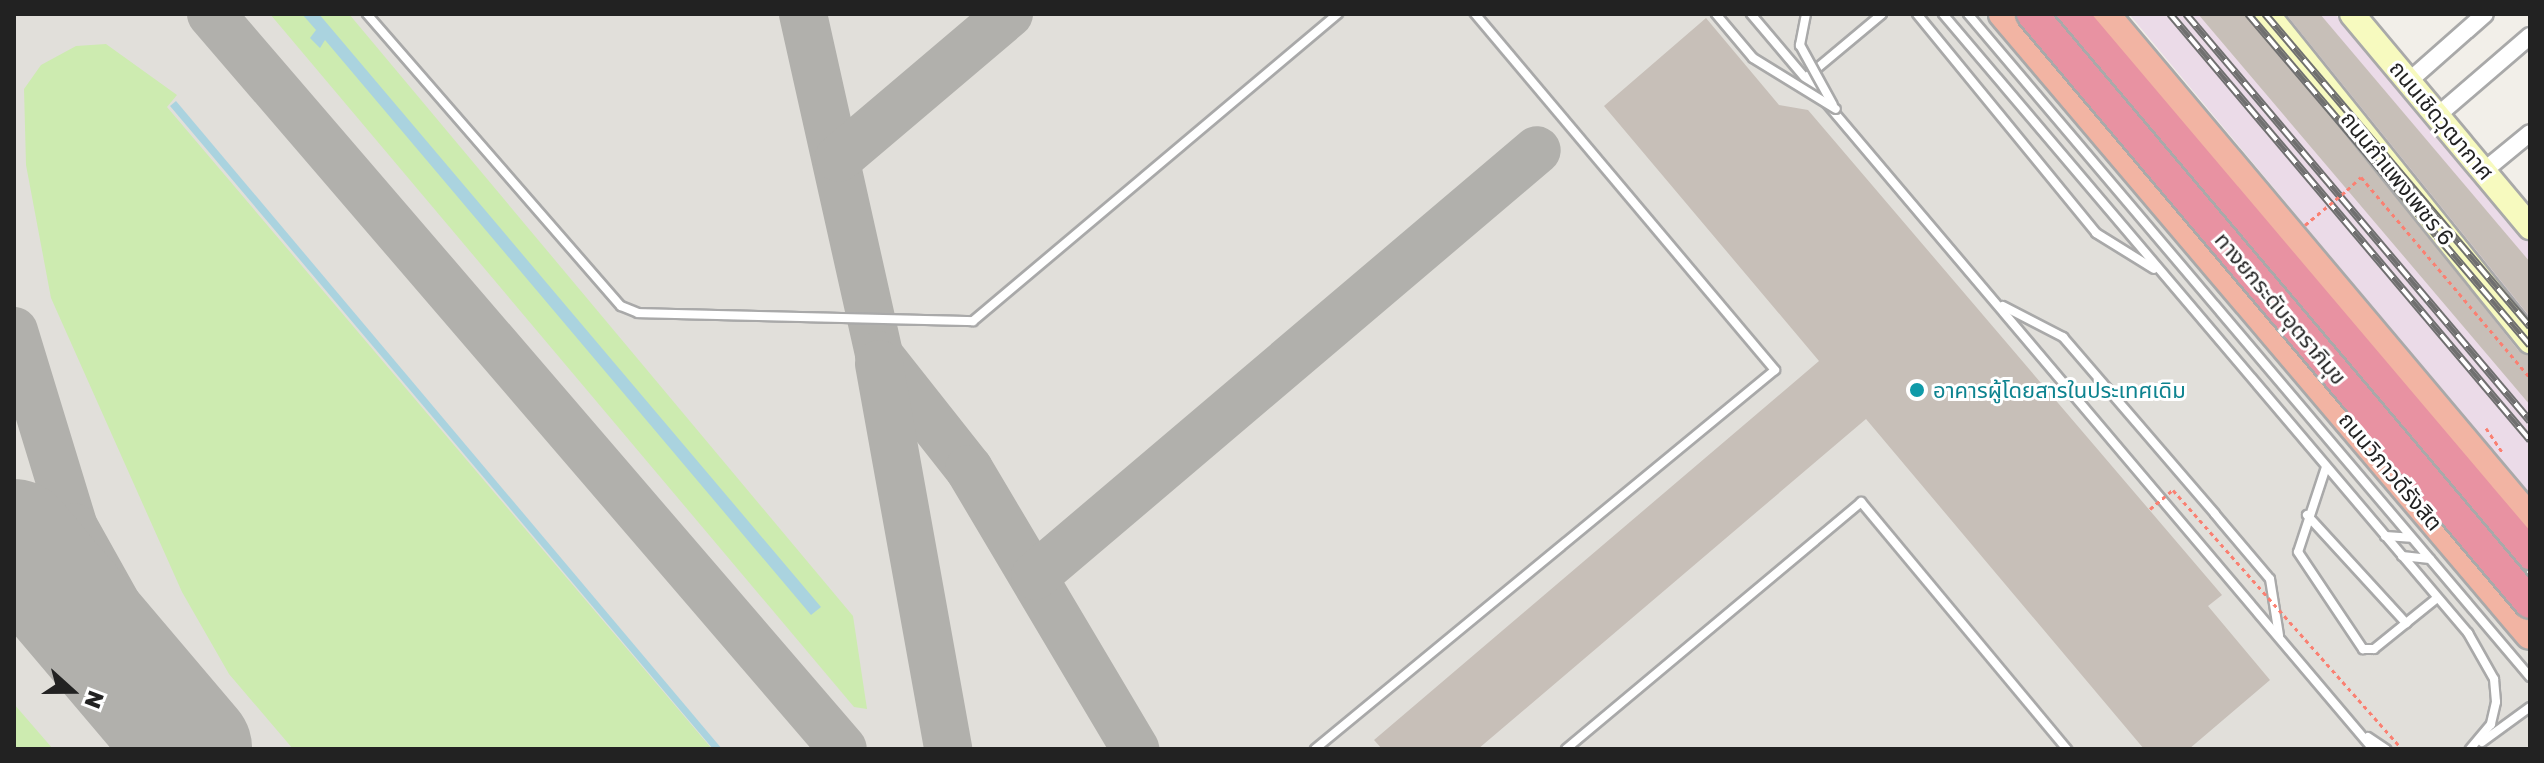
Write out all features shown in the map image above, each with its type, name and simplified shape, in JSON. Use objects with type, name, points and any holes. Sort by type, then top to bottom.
[{"type":"highway","name":"ถนนวิภาวดีรังสิต","points":[[2003,14],[2530,635]]},
{"type":"highway","name":"ทางยกระดับอุตราภิมุข","points":[[2032,14],[2530,603]]},
{"type":"highway","name":"ทางยกระดับอุตราภิมุข","points":[[2072,14],[2530,554]]},
{"type":"highway","points":[[2110,18],[2530,519]]},
{"type":"main road","name":"ถนนกำแพงเพชร 6","points":[[2267,14],[2530,341]]},
{"type":"main road","name":"ถนนเชิดวุฒากาศ","points":[[2354,15],[2530,227]]},
{"type":"street","points":[[2409,81],[2485,14]]},
{"type":"street","points":[[2438,115],[2530,36]]},
{"type":"street","points":[[2485,170],[2530,133]]},
{"type":"lane","points":[[367,14],[621,306],[638,313],[973,321],[1338,14]]},
{"type":"lane","points":[[1315,749],[1775,370],[1475,14]]},
{"type":"lane","points":[[1716,14],[1753,58],[1836,109]]},
{"type":"lane","points":[[1751,14],[2373,749]]},
{"type":"lane","points":[[1806,14],[1800,45],[1836,109],[2006,310],[2063,337],[2270,579],[2279,636]]},
{"type":"lane","points":[[1806,78],[1882,14]]},
{"type":"lane","points":[[1917,14],[2096,233],[2162,274]]},
{"type":"lane","points":[[1943,14],[2071,170],[2437,598],[2494,679],[2491,724],[2481,742]]},
{"type":"lane","points":[[1968,14],[2530,677]]},
{"type":"lane","points":[[2326,467],[2307,515],[2300,559],[2363,649],[2374,649],[2437,598]]},
{"type":"lane","points":[[1566,749],[1861,502],[2067,749]]},
{"type":"lane","points":[[2307,515],[2406,623]]},
{"type":"lane","points":[[2385,536],[2411,538]]},
{"type":"lane","points":[[2402,556],[2430,559]]},
{"type":"lane","points":[[2470,749],[2530,707]]},
{"type":"lane","points":[[2364,735],[2386,749]]},
{"type":"path","points":[[2305,225],[2361,177],[2530,378]]},
{"type":"path","points":[[2150,509],[2173,490],[2402,749]]},
{"type":"shaded area","points":[[14,14],[1986,14],[2530,652],[2530,749],[14,749]]},
{"type":"shaded area","points":[[2129,14],[2335,14],[2530,243],[2530,496]]},
{"type":"green space","points":[[270,14],[349,14],[853,616],[867,709],[854,707]]},
{"type":"green space","points":[[106,44],[177,95],[167,107],[712,749],[293,749],[229,674],[182,592],[51,298],[26,165],[24,89],[41,65],[76,46]]},
{"type":"green space","points":[[14,704],[53,749],[14,749]]},
{"type":"water","points":[[302,14],[319,14],[821,607],[811,615],[325,40],[320,48],[310,38],[316,30]]},
{"type":"water","points":[[176,101],[722,749],[713,749],[170,106]]},
{"type":"building","points":[[2198,14],[2252,14],[2518,350],[2530,356],[2530,405]]},
{"type":"building","points":[[2286,14],[2320,14],[2530,262],[2530,317]]},
{"type":"building","name":"อาคารผู้โดยสารในประเทศเดิม","points":[[1706,18],[1779,105],[1808,110],[2222,595],[2208,606],[2270,680],[2189,749],[2144,749],[1866,419],[1478,749],[1382,749],[1374,740],[1819,361],[1604,106]]},
{"type":"taxiway","points":[[211,14],[843,749]]},
{"type":"taxiway","points":[[803,14],[879,355],[969,469],[1135,749]]},
{"type":"taxiway","points":[[839,158],[1009,14]]},
{"type":"taxiway","points":[[1035,576],[1537,150]]},
{"type":"taxiway","points":[[14,331],[74,527],[198,749]]},
{"type":"taxiway","points":[[879,364],[948,749]]},
{"type":"runway","points":[[14,540],[191,749]]},
{"type":"railway","points":[[2170,14],[2530,440]]},
{"type":"railway","points":[[2186,14],[2530,421]]},
{"type":"railway","points":[[2248,14],[2530,345]]},
{"type":"railway","points":[[2265,14],[2530,327]]},
{"type":"place","name":"อาคารผู้โดยสารในประเทศเดิม","points":[[1917,390]]}]
